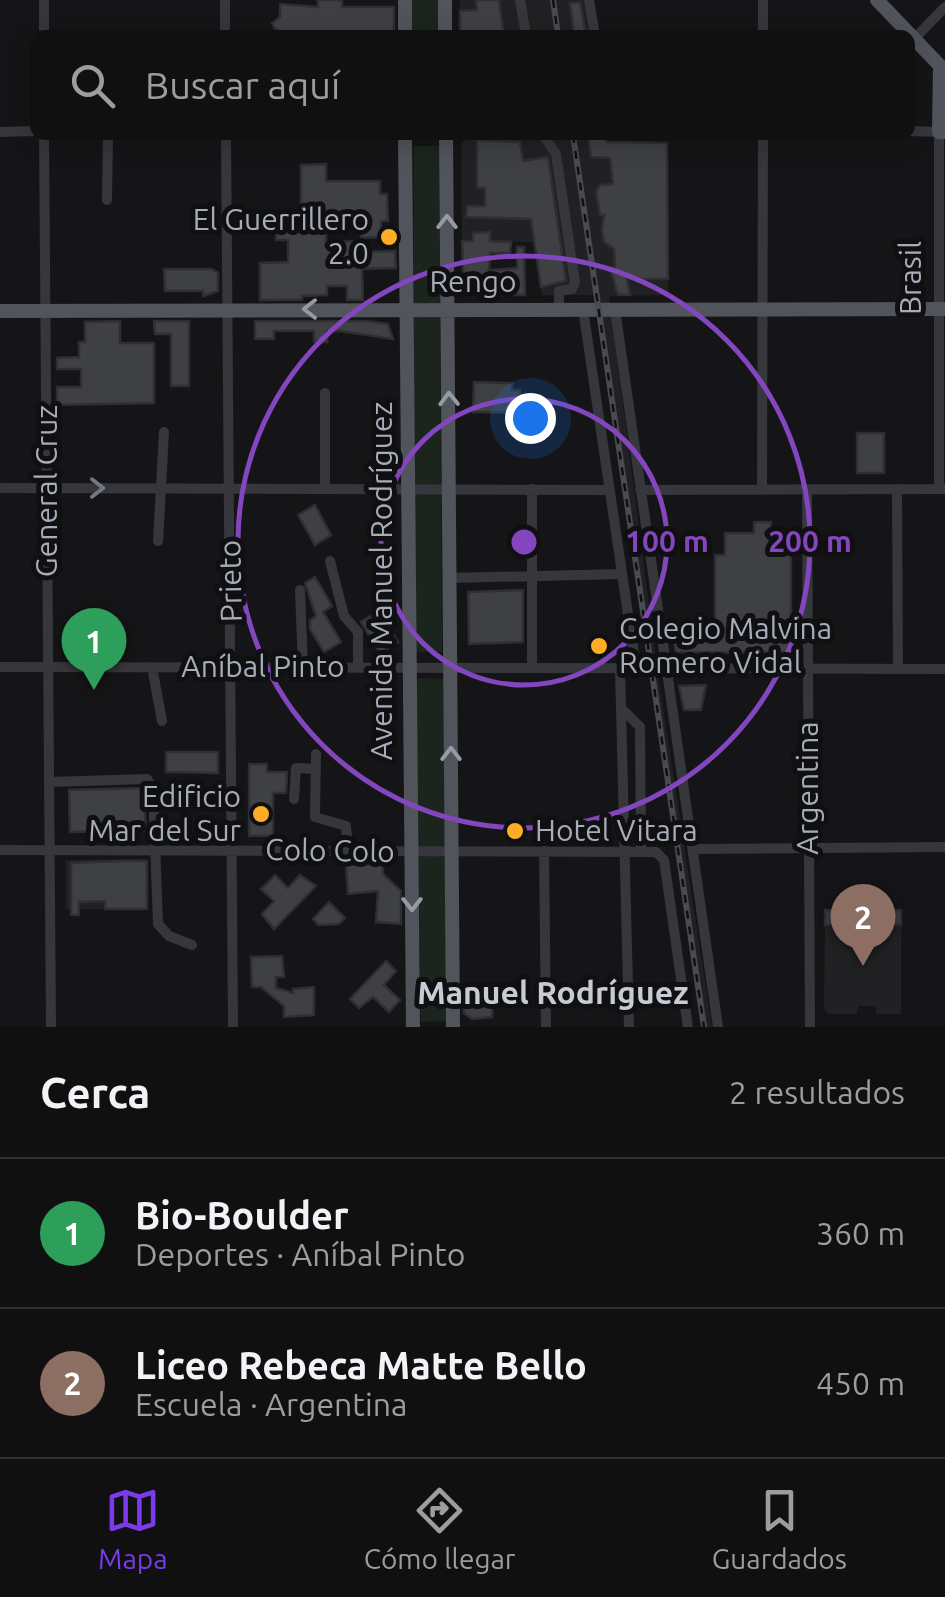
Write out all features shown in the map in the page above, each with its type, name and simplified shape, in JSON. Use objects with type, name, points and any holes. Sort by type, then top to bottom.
[{"type":"main road","points":[[405,0],[405,30]]},
{"type":"main road","points":[[445,0],[445,30]]},
{"type":"main road","points":[[877,0],[905,30]]},
{"type":"main road","points":[[915,40],[943,69]]},
{"type":"main road","name":"Brasil","points":[[942,132],[943,69]]},
{"type":"main road","name":"Avenida Manuel Rodríguez","points":[[406,140],[413,1027]]},
{"type":"main road","points":[[446,140],[454,1027]]},
{"type":"main road","name":"Rengo","points":[[0,311],[942,309]]},
{"type":"street","points":[[44,0],[44,30]]},
{"type":"street","points":[[224,0],[225,30]]},
{"type":"street","points":[[520,0],[525,30]]},
{"type":"street","points":[[589,0],[593,30]]},
{"type":"street","points":[[763,0],[763,30]]},
{"type":"street","points":[[915,38],[945,8]]},
{"type":"street","points":[[915,131],[942,132]]},
{"type":"street","points":[[0,132],[30,132]]},
{"type":"street","name":"Brasil","points":[[942,132],[942,489]]},
{"type":"street","name":"General Cruz","points":[[44,140],[51,1027]]},
{"type":"street","points":[[107,200],[108,140]]},
{"type":"street","name":"Prieto","points":[[226,140],[233,1027]]},
{"type":"street","points":[[546,140],[556,154],[575,283],[572,289],[559,291],[559,309]]},
{"type":"street","points":[[762,140],[762,490]]},
{"type":"street","points":[[584,309],[636,668]]},
{"type":"street","points":[[615,309],[718,1027]]},
{"type":"street","points":[[325,489],[326,394]]},
{"type":"street","points":[[158,541],[164,432]]},
{"type":"street","points":[[0,488],[610,490]]},
{"type":"street","points":[[532,489],[532,667]]},
{"type":"street","points":[[640,490],[942,489]]},
{"type":"street","name":"Argentina","points":[[807,490],[810,1027]]},
{"type":"street","points":[[897,490],[898,668]]},
{"type":"street","points":[[330,561],[344,616],[358,632],[358,666]]},
{"type":"street","points":[[450,578],[622,574]]},
{"type":"street","points":[[300,590],[302,666]]},
{"type":"street","name":"Aníbal Pinto","points":[[0,667],[945,668]]},
{"type":"street","points":[[152,667],[162,721]]},
{"type":"street","points":[[620,668],[629,1027]]},
{"type":"street","points":[[620,707],[640,727],[640,851]]},
{"type":"street","points":[[316,754],[314,817],[346,826],[348,851]]},
{"type":"street","points":[[294,799],[296,768],[316,768]]},
{"type":"street","points":[[49,782],[147,780],[153,786],[158,924],[169,936],[192,945]]},
{"type":"street","points":[[693,849],[945,848]]},
{"type":"street","name":"Colo Colo","points":[[0,850],[659,853],[664,860],[688,1027]]},
{"type":"street","points":[[544,852],[546,1027]]},
{"type":"shaded area","points":[[412,0],[439,0],[439,30],[412,30]]},
{"type":"shaded area","points":[[460,0],[586,0],[591,30],[460,30]]},
{"type":"shaded area","points":[[465,140],[607,140],[608,146],[667,143],[668,295],[609,296],[659,682],[712,1027],[702,1027],[594,295],[542,295],[534,242],[462,241],[461,144]]},
{"type":"shaded area","points":[[414,146],[439,146],[442,652],[412,652]]},
{"type":"shaded area","points":[[415,678],[446,679],[447,1021],[421,1022]]},
{"type":"shaded area","points":[[147,859],[147,909],[66,909],[66,860]]},
{"type":"shaded area","points":[[825,925],[901,925],[901,1014],[876,1014],[876,1006],[858,1006],[857,1014],[828,1014],[824,1008]]},
{"type":"building","points":[[318,0],[342,0],[342,7],[394,7],[394,30],[278,30],[272,23],[280,17],[280,4],[318,7]]},
{"type":"building","points":[[476,0],[499,0],[503,30],[460,30],[460,11],[477,10]]},
{"type":"building","points":[[580,2],[585,30],[573,30],[570,3]]},
{"type":"building","points":[[477,140],[520,142],[523,161],[548,157],[566,281],[541,287],[531,219],[466,217],[467,206],[485,206],[485,188],[477,188]]},
{"type":"building","points":[[589,140],[667,143],[668,279],[627,279],[630,295],[618,295],[610,268],[615,267],[614,249],[604,242],[604,215],[600,215],[596,191],[600,185],[613,184],[610,158],[591,157]]},
{"type":"building","points":[[326,164],[326,181],[380,181],[380,194],[387,194],[388,221],[381,221],[381,237],[361,238],[361,221],[326,222],[326,242],[362,241],[362,252],[395,251],[396,268],[362,269],[363,300],[347,300],[347,286],[327,286],[327,295],[302,296],[302,300],[260,300],[260,263],[288,262],[288,240],[276,240],[276,222],[301,222],[301,165]]},
{"type":"building","points":[[490,232],[490,241],[511,242],[510,253],[490,253],[489,270],[517,268],[517,247],[524,247],[525,295],[464,295],[462,241],[473,241],[473,233]]},
{"type":"building","points":[[164,269],[212,269],[218,273],[218,291],[203,296],[203,291],[165,291]]},
{"type":"building","points":[[120,321],[120,343],[154,343],[154,403],[57,405],[57,387],[81,387],[81,369],[57,369],[57,358],[79,357],[79,342],[85,342],[85,322]]},
{"type":"building","points":[[154,321],[189,321],[189,386],[171,386],[171,334],[155,334]]},
{"type":"building","points":[[255,321],[366,321],[388,324],[393,339],[327,331],[327,342],[314,342],[314,331],[274,331],[274,339],[255,339]]},
{"type":"building","points":[[474,382],[512,383],[512,390],[520,390],[519,413],[473,412]]},
{"type":"building","points":[[857,433],[884,433],[884,473],[857,473]]},
{"type":"building","points":[[315,505],[331,535],[315,545],[298,515]]},
{"type":"building","points":[[754,522],[771,522],[771,532],[791,532],[791,653],[676,652],[671,631],[715,631],[715,555],[725,555],[725,533],[754,533]]},
{"type":"building","points":[[315,577],[332,606],[323,612],[341,642],[324,652],[310,629],[310,620],[316,616],[305,583]]},
{"type":"building","points":[[523,590],[523,642],[469,644],[468,592]]},
{"type":"building","points":[[379,611],[398,642],[380,653],[361,622]]},
{"type":"building","points":[[706,685],[701,710],[684,710],[679,686]]},
{"type":"building","points":[[166,752],[218,752],[218,773],[166,772]]},
{"type":"building","name":"Edificio Mar del Sur","points":[[249,764],[267,764],[267,772],[287,772],[286,793],[273,793],[273,836],[249,836]]},
{"type":"building","points":[[143,788],[146,831],[70,832],[69,790]]},
{"type":"building","points":[[147,861],[147,909],[105,909],[105,901],[79,902],[79,915],[71,915],[71,863]]},
{"type":"building","points":[[383,864],[383,874],[401,891],[401,924],[376,922],[378,891],[348,894],[346,865]]},
{"type":"building","points":[[275,875],[288,888],[300,875],[316,886],[274,929],[262,914],[274,901],[261,889]]},
{"type":"building","points":[[329,902],[345,918],[339,924],[318,925],[313,919]]},
{"type":"building","points":[[825,910],[901,910],[901,925],[825,925]]},
{"type":"building","points":[[282,956],[284,977],[276,977],[276,988],[293,993],[293,989],[314,987],[314,1015],[284,1017],[284,1006],[261,987],[252,987],[251,957]]},
{"type":"building","points":[[386,961],[396,971],[384,985],[400,1000],[389,1012],[373,997],[359,1008],[350,999]]},
{"type":"building","points":[[464,991],[506,991],[506,1002],[493,1002],[492,1017],[472,1019],[464,1013]]},
{"type":"railway","points":[[553,0],[557,30]]},
{"type":"railway","points":[[574,140],[704,1027]]},
{"type":"place","name":"El Guerrillero 2.0","points":[[389,237]]},
{"type":"place","name":"Colegio Malvina Romero Vidal","points":[[599,646]]},
{"type":"place","name":"Bio-Boulder","points":[[94,690]]},
{"type":"place","name":"Edificio Mar del Sur","points":[[261,814]]},
{"type":"place","name":"Hotel Vitara","points":[[515,831]]},
{"type":"place","name":"Liceo Rebeca Matte Bello","points":[[863,966]]},
{"type":"district","name":"Manuel Rodríguez","points":[[553,993]]}]
